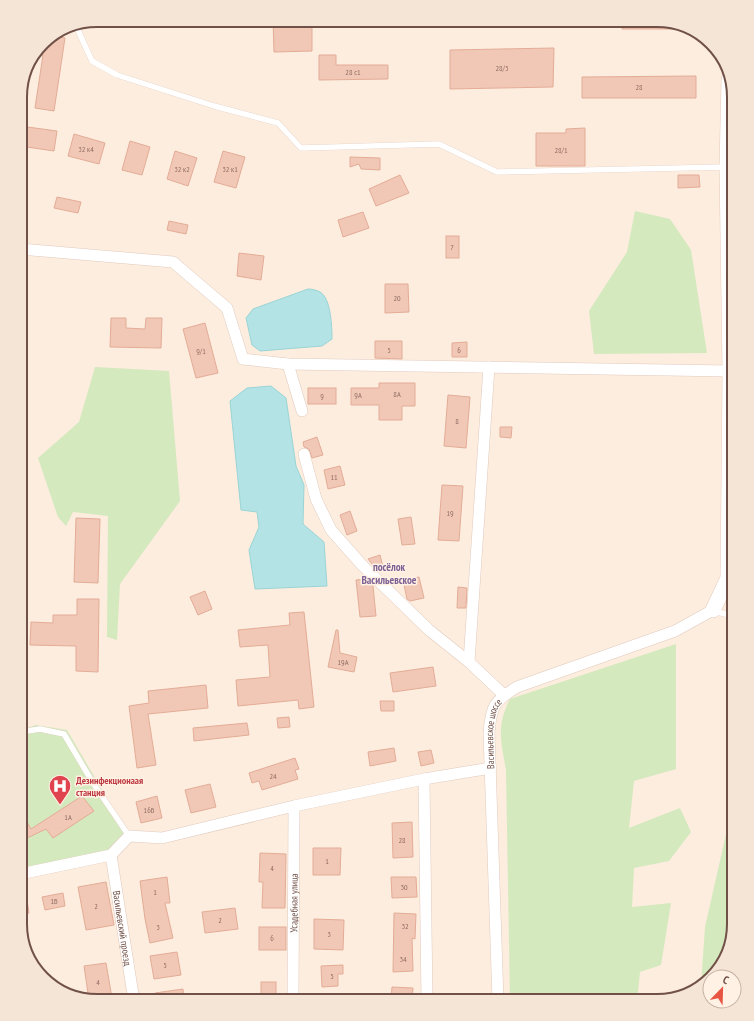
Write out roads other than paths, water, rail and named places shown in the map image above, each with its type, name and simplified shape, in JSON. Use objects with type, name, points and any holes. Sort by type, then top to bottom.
[{"type":"street","points":[[27,250],[173,262],[227,308],[243,359],[288,364],[727,371]]},
{"type":"street","points":[[288,364],[302,411]]},
{"type":"street","points":[[468,662],[489,367]]},
{"type":"street","points":[[304,454],[316,499],[331,530],[362,565],[429,630],[468,662],[504,695]]},
{"type":"street","points":[[713,610],[727,580]]},
{"type":"street","name":"Васильевское шоссе","points":[[498,994],[489,733],[490,719],[494,704],[504,695],[518,687],[675,631],[713,610]]},
{"type":"street","points":[[27,873],[111,855],[130,836],[162,838],[294,806],[424,779],[491,768]]},
{"type":"street","points":[[424,779],[427,994]]},
{"type":"street","name":"Усадебная улица","points":[[293,994],[294,806]]},
{"type":"street","name":"Васильевский проезд","points":[[111,855],[133,994]]},
{"type":"lane","points":[[78,30],[92,61],[117,76],[214,106],[278,123],[301,148],[439,144],[497,172],[727,167]]},
{"type":"lane","points":[[713,610],[727,614]]},
{"type":"lane","points":[[27,731],[40,728],[64,734],[92,783],[130,836]]},
{"type":"water","points":[[308,289],[320,292],[327,300],[332,327],[332,339],[322,346],[260,351],[252,345],[246,318],[253,309]]},
{"type":"water","points":[[271,386],[286,398],[296,466],[304,485],[303,524],[324,542],[327,586],[255,589],[249,550],[259,527],[257,512],[241,510],[230,401],[247,388]]},
{"type":"place","name":"Дезинфекционаая станция","points":[[60,806]]},
{"type":"district","name":"посёлок Васильевское","points":[[389,573]]}]
